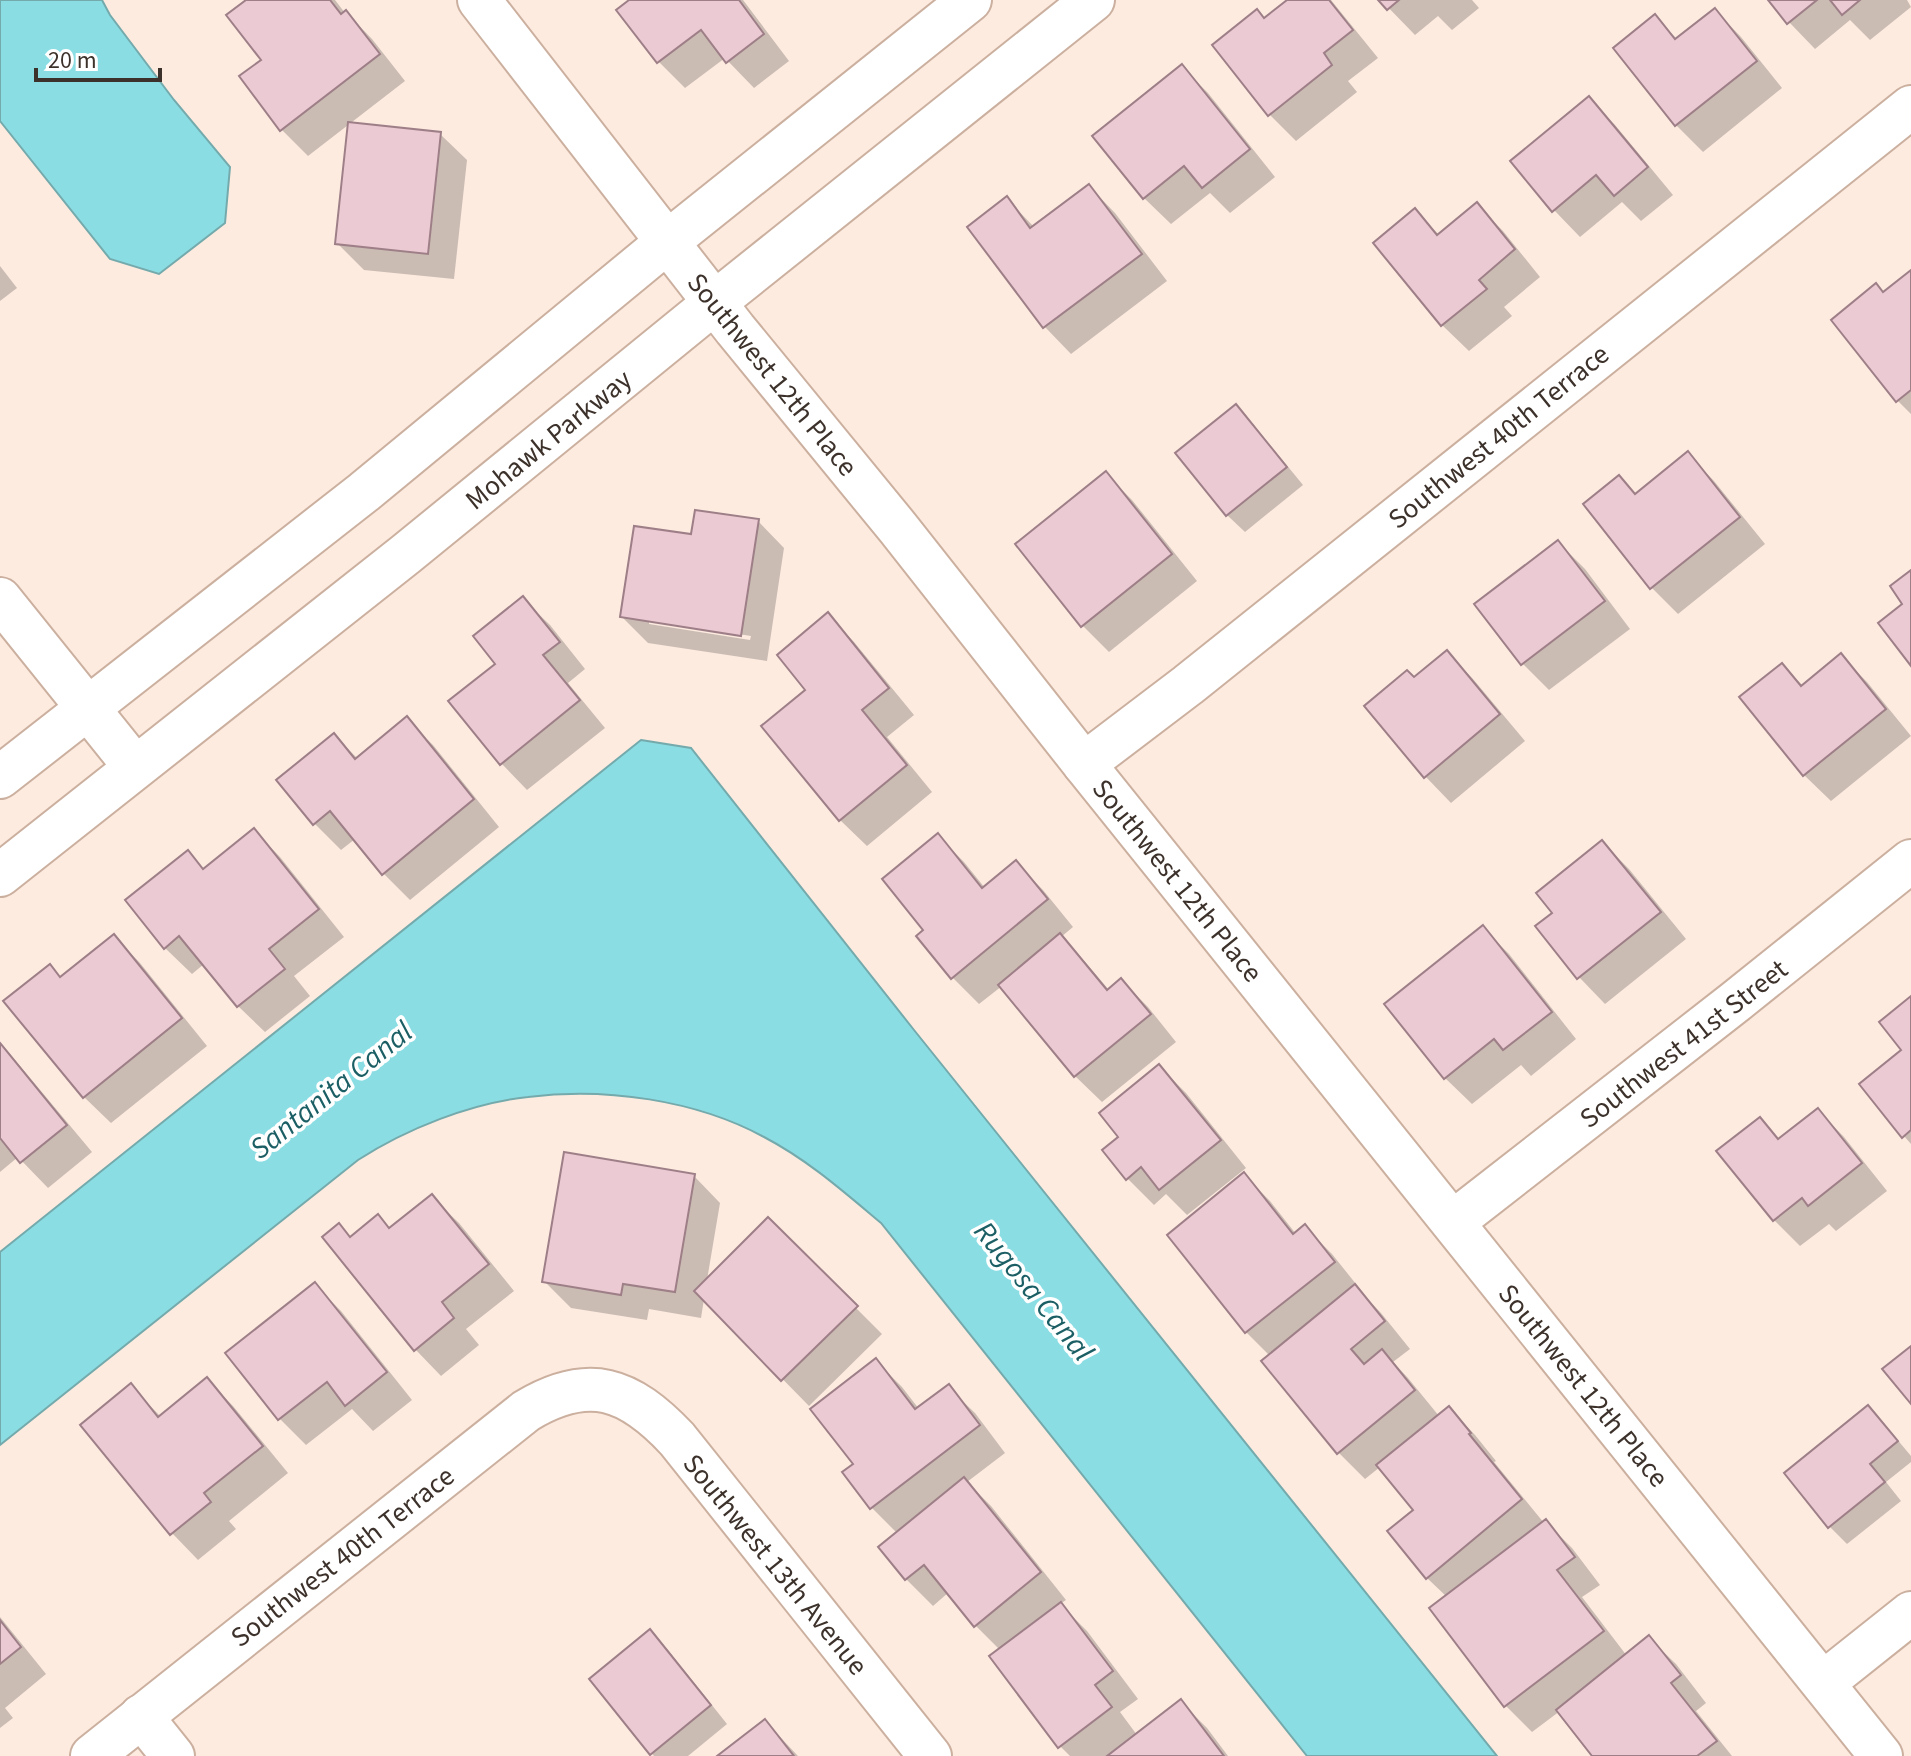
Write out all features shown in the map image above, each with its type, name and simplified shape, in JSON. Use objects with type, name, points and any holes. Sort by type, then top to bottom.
[{"type":"street","name":"Southwest 12th Place","points":[[479,0],[666,243],[898,528],[1881,1756]]},
{"type":"street","points":[[0,777],[364,492],[666,243],[970,0]]},
{"type":"street","name":"Mohawk Parkway","points":[[0,875],[406,554],[1093,0]]},
{"type":"street","name":"Southwest 40th Terrace","points":[[1084,764],[1188,685],[1911,107]]},
{"type":"street","points":[[0,599],[135,767]]},
{"type":"street","name":"Southwest 41st Street","points":[[1453,1222],[1911,861]]},
{"type":"street","name":"Southwest 40th Terrace","points":[[92,1756],[526,1411],[545,1399],[567,1392],[607,1390]]},
{"type":"street","name":"Southwest 13th Avenue","points":[[607,1390],[645,1410],[677,1439],[930,1756]]},
{"type":"street","points":[[1823,1683],[1911,1613]]},
{"type":"street","points":[[141,1716],[173,1756]]},
{"type":"water","points":[[0,0],[102,0],[174,100],[230,167],[225,223],[159,274],[110,259],[0,121]]},
{"type":"water","points":[[641,740],[691,748],[1497,1756],[1307,1756],[881,1223],[825,1177],[780,1146],[737,1124],[680,1105],[588,1094],[528,1097],[462,1111],[397,1138],[358,1160],[0,1445],[0,1252]]},
{"type":"building","points":[[246,0],[330,0],[341,14],[346,10],[380,54],[280,131],[239,76],[261,60],[226,15]]},
{"type":"building","points":[[629,0],[739,0],[764,34],[726,63],[701,30],[657,63],[616,10]]},
{"type":"building","points":[[1287,0],[1329,0],[1353,30],[1324,53],[1332,65],[1268,116],[1212,45],[1257,9],[1264,18]]},
{"type":"building","points":[[1378,0],[1399,0],[1387,10]]},
{"type":"building","points":[[1768,0],[1817,0],[1787,24]]},
{"type":"building","points":[[1830,0],[1860,0],[1842,15]]},
{"type":"building","points":[[1715,8],[1757,61],[1675,126],[1613,48],[1655,14],[1675,39]]},
{"type":"building","points":[[1182,64],[1250,149],[1202,188],[1184,166],[1143,199],[1092,136]]},
{"type":"building","points":[[1589,96],[1648,167],[1614,196],[1596,175],[1552,212],[1510,161]]},
{"type":"building","points":[[348,122],[441,132],[428,254],[335,244]]},
{"type":"building","points":[[1089,184],[1142,254],[1043,328],[967,227],[1007,196],[1030,228]]},
{"type":"building","points":[[1477,202],[1515,249],[1479,280],[1487,289],[1441,326],[1373,243],[1415,208],[1437,235]]},
{"type":"building","points":[[1911,270],[1911,390],[1896,402],[1831,320],[1876,283],[1883,292]]},
{"type":"building","points":[[1236,404],[1287,467],[1226,516],[1175,453]]},
{"type":"building","points":[[1688,451],[1740,517],[1650,589],[1583,504],[1619,475],[1635,494]]},
{"type":"building","points":[[1106,471],[1172,554],[1081,627],[1015,544]]},
{"type":"building","points":[[695,510],[759,519],[741,636],[620,617],[634,526],[691,534]]},
{"type":"building","points":[[1558,540],[1605,601],[1521,665],[1474,604]]},
{"type":"building","points":[[1911,570],[1911,666],[1878,623],[1902,604],[1890,586]]},
{"type":"building","points":[[523,596],[560,642],[543,655],[580,700],[500,765],[448,701],[495,664],[473,636]]},
{"type":"building","points":[[828,612],[889,688],[862,710],[907,765],[839,821],[761,726],[805,690],[777,655]]},
{"type":"building","points":[[1447,650],[1500,714],[1424,778],[1364,706],[1407,670],[1414,677]]},
{"type":"building","points":[[1841,653],[1886,709],[1803,776],[1739,697],[1782,663],[1801,686]]},
{"type":"building","points":[[407,716],[474,799],[382,875],[330,811],[313,825],[276,780],[334,733],[355,759]]},
{"type":"building","points":[[254,828],[319,909],[269,949],[285,969],[237,1007],[179,936],[164,949],[125,900],[188,850],[203,869]]},
{"type":"building","points":[[938,833],[982,888],[1016,860],[1048,899],[951,979],[916,936],[923,930],[882,879]]},
{"type":"building","points":[[1602,840],[1661,912],[1577,979],[1535,926],[1552,913],[1536,893]]},
{"type":"building","points":[[1483,925],[1552,1012],[1503,1050],[1494,1039],[1444,1079],[1384,1004]]},
{"type":"building","points":[[1060,933],[1107,990],[1121,978],[1151,1014],[1074,1077],[998,985]]},
{"type":"building","points":[[114,934],[182,1018],[83,1098],[3,1001],[50,964],[60,977]]},
{"type":"building","points":[[1911,996],[1911,1130],[1902,1138],[1859,1084],[1901,1050],[1879,1022]]},
{"type":"building","points":[[0,1043],[67,1125],[20,1163],[0,1138]]},
{"type":"building","points":[[1159,1064],[1221,1140],[1159,1190],[1141,1167],[1126,1180],[1102,1150],[1118,1137],[1099,1113]]},
{"type":"building","points":[[1818,1108],[1862,1163],[1808,1206],[1802,1198],[1773,1221],[1716,1151],[1760,1117],[1778,1139]]},
{"type":"building","points":[[564,1152],[695,1174],[675,1292],[623,1284],[621,1295],[542,1282]]},
{"type":"building","points":[[1244,1172],[1293,1234],[1305,1224],[1335,1262],[1245,1333],[1167,1235]]},
{"type":"building","points":[[432,1194],[489,1264],[442,1302],[454,1318],[414,1351],[322,1237],[339,1223],[350,1237],[378,1214],[389,1228]]},
{"type":"building","points":[[768,1217],[858,1306],[781,1381],[694,1291]]},
{"type":"building","points":[[315,1282],[387,1372],[345,1406],[327,1382],[278,1420],[225,1353]]},
{"type":"building","points":[[1355,1284],[1385,1321],[1351,1349],[1364,1364],[1382,1349],[1415,1390],[1337,1454],[1261,1361]]},
{"type":"building","points":[[1911,1346],[1911,1404],[1882,1369]]},
{"type":"building","points":[[876,1358],[915,1409],[949,1384],[980,1425],[870,1509],[842,1472],[853,1464],[810,1409]]},
{"type":"building","points":[[207,1377],[263,1446],[204,1493],[211,1502],[170,1535],[80,1425],[131,1383],[158,1417]]},
{"type":"building","points":[[1868,1405],[1898,1441],[1870,1464],[1885,1482],[1828,1528],[1784,1473]]},
{"type":"building","points":[[1449,1406],[1522,1499],[1426,1579],[1387,1531],[1413,1510],[1376,1465]]},
{"type":"building","points":[[964,1477],[1041,1572],[974,1627],[924,1565],[905,1580],[878,1547]]},
{"type":"building","points":[[1546,1519],[1575,1557],[1557,1570],[1604,1631],[1504,1707],[1429,1608]]},
{"type":"building","points":[[1061,1602],[1113,1671],[1095,1685],[1112,1707],[1058,1748],[989,1656]]},
{"type":"building","points":[[0,1620],[21,1647],[0,1664]]},
{"type":"building","points":[[650,1629],[711,1705],[650,1755],[589,1679]]},
{"type":"building","points":[[1649,1635],[1681,1675],[1671,1683],[1717,1741],[1697,1756],[1592,1756],[1556,1710]]},
{"type":"building","points":[[1181,1699],[1224,1756],[1107,1756]]},
{"type":"building","points":[[765,1719],[794,1756],[717,1756]]},
{"type":"water label","name":"Santanita Canal","points":[[331,1090]]},
{"type":"water label","name":"Rugosa Canal","points":[[1034,1291]]}]
